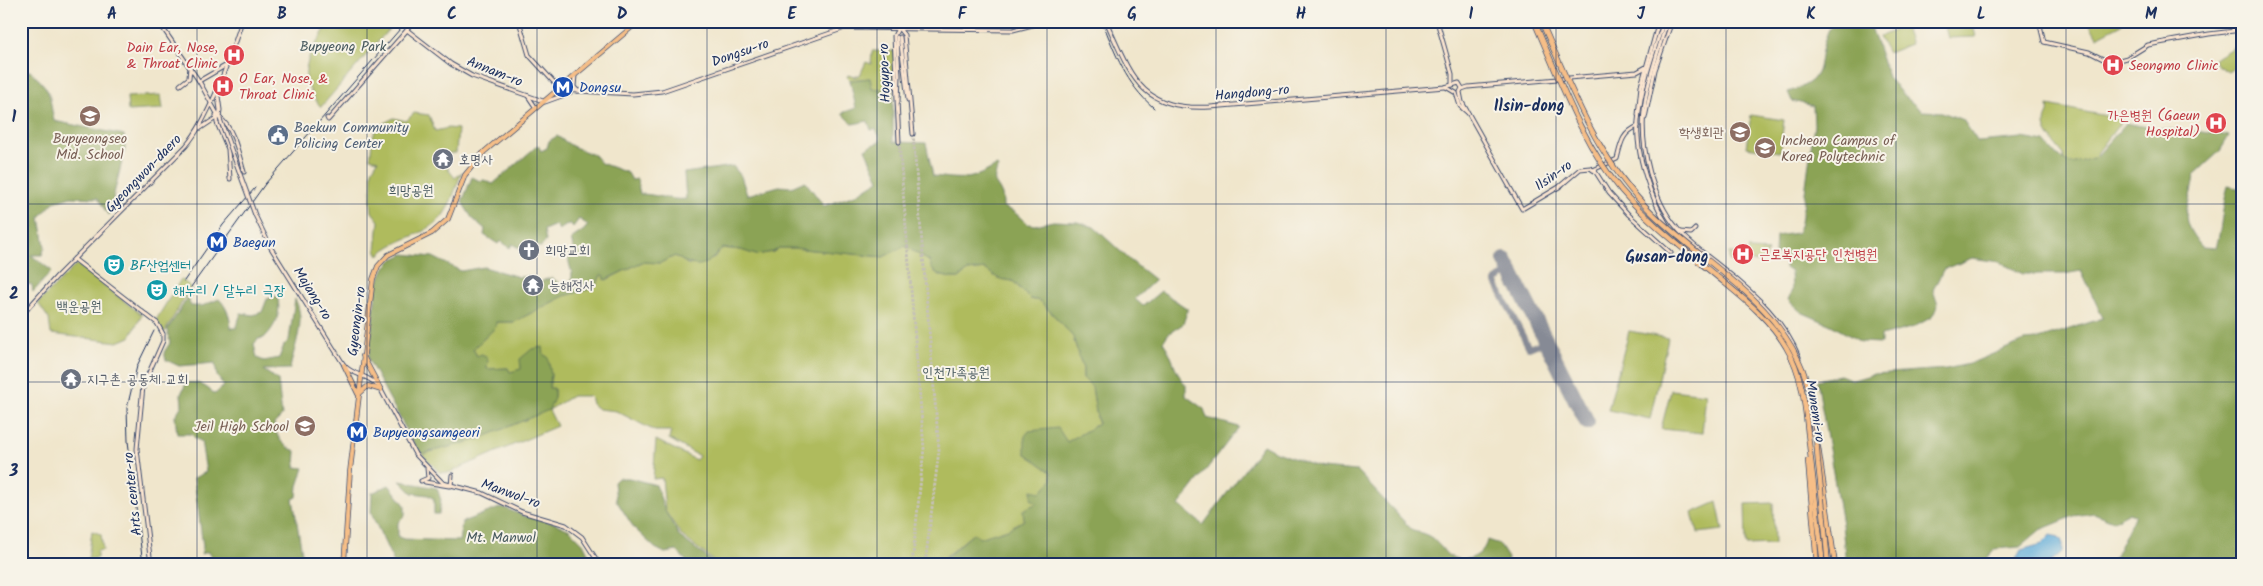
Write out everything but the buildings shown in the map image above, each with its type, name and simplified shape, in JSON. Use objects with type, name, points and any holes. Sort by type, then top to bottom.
[{"type":"highway","points":[[1534,21],[1586,134],[1608,172],[1621,189],[1647,218],[1750,304],[1782,341],[1798,376],[1805,405],[1824,565]]},
{"type":"highway","points":[[1541,21],[1587,122],[1614,169],[1653,214],[1755,300],[1783,331],[1799,360],[1811,393],[1829,565]]},
{"type":"highway","points":[[1808,434],[1809,478],[1817,565]]},
{"type":"highway","points":[[1816,440],[1821,458],[1835,565]]},
{"type":"main road","points":[[158,21],[190,66],[216,111],[228,149],[230,179]]},
{"type":"main road","name":"Gyeongwon-daero","points":[[21,316],[74,259],[186,146],[198,130],[242,21]]},
{"type":"main road","points":[[327,118],[328,120],[407,30],[412,21]]},
{"type":"main road","points":[[519,21],[529,55],[558,88]]},
{"type":"main road","name":"Gyeongin-ro","points":[[344,565],[346,520],[370,288],[378,266],[393,252],[440,228],[450,214],[465,175],[484,152],[639,21]]},
{"type":"main road","points":[[893,21],[898,28],[902,21]]},
{"type":"main road","name":"Dongsu-ro","points":[[558,88],[577,92],[650,94],[837,30],[851,27],[1013,30],[1048,21]]},
{"type":"main road","name":"Hangdong-ro","points":[[1106,21],[1124,63],[1135,81],[1152,96],[1175,105],[1210,107],[1452,87],[1459,83]]},
{"type":"main road","points":[[1437,21],[1452,74],[1452,87],[1456,93],[1468,87],[1637,72],[1646,67]]},
{"type":"main road","points":[[1593,170],[1617,159],[1622,138],[1638,124],[1637,105],[1659,21]]},
{"type":"main road","name":"Munemi-ro","points":[[1665,21],[1647,94],[1644,123],[1646,156],[1657,194],[1680,232],[1750,291],[1778,320],[1792,341],[1801,362],[1809,394],[1829,565]]},
{"type":"main road","name":"Munemi-ro","points":[[1665,21],[1644,88],[1638,124],[1643,161],[1650,190],[1661,215],[1672,232],[1696,256],[1746,295],[1774,324],[1791,353],[1804,398],[1824,565]]},
{"type":"main road","points":[[1644,123],[1655,70],[1672,21]]},
{"type":"main road","points":[[2039,21],[2044,42],[2081,50],[2107,61],[2127,58],[2148,45],[2242,30]]},
{"type":"main road","points":[[2232,21],[2233,30]]},
{"type":"main road","name":"Hogupo-ro","points":[[899,142],[894,36],[898,28],[904,36],[910,115]]},
{"type":"main road","name":"Annam-ro","points":[[407,30],[451,64],[472,76],[542,102]]},
{"type":"main road","name":"Hogupo-ro","points":[[897,116],[899,37],[913,134]]},
{"type":"main road","points":[[180,85],[189,78],[190,66]]},
{"type":"main road","points":[[199,81],[225,66]]},
{"type":"main road","points":[[1637,72],[1643,78]]},
{"type":"main road","points":[[1446,87],[1452,74]]},
{"type":"main road","points":[[1452,74],[1459,83],[1468,87]]},
{"type":"main road","points":[[542,102],[577,92],[574,86],[574,75]]},
{"type":"main road","name":"Ilsin-ro","points":[[1459,83],[1462,102],[1522,209],[1559,187],[1580,169],[1587,168],[1593,170],[1609,193],[1629,216],[1671,253]]},
{"type":"main road","points":[[217,86],[220,110],[218,119]]},
{"type":"main road","name":"Ilsin-ro","points":[[1456,93],[1460,106],[1469,113]]},
{"type":"main road","name":"Annam-ro","points":[[528,96],[536,108]]},
{"type":"main road","points":[[198,130],[218,119],[224,121],[244,172]]},
{"type":"main road","name":"Majang-ro","points":[[218,119],[255,215],[271,248],[344,365],[351,372],[361,375]]},
{"type":"main road","points":[[1680,232],[1691,233],[1696,228]]},
{"type":"main road","name":"Arts center-ro","points":[[74,259],[154,320],[163,334],[163,341],[143,386],[137,449],[151,565]]},
{"type":"main road","points":[[363,356],[377,379],[380,390]]},
{"type":"main road","points":[[344,365],[358,394],[368,386],[374,386],[380,390]]},
{"type":"main road","name":"Manwol-ro","points":[[361,375],[368,377],[380,390],[412,449],[440,481],[450,486],[482,493],[522,512],[566,525],[582,537],[600,565]]},
{"type":"main road","points":[[427,467],[428,478],[423,482],[450,486],[452,475]]},
{"type":"green space","name":"Bupyeong Park","points":[[330,21],[396,21],[321,107],[307,84],[306,73],[311,54]]},
{"type":"green space","points":[[1836,21],[1869,21],[1888,77],[1902,94],[1922,111],[1942,112],[1963,120],[1978,142],[2022,138],[2045,142],[2056,155],[2072,164],[2096,157],[2126,123],[2229,136],[2220,151],[2194,175],[2186,213],[2189,227],[2202,247],[2216,248],[2228,186],[2242,189],[2242,565],[2106,565],[2115,556],[2135,515],[2128,513],[2113,521],[2094,513],[2074,516],[2040,530],[2020,547],[1995,549],[1982,565],[1846,565],[1842,524],[1817,380],[1840,375],[1853,380],[1874,374],[1946,369],[1969,364],[2024,341],[2036,340],[2103,318],[2081,271],[2064,274],[2023,274],[1999,262],[1972,258],[1943,270],[1933,290],[1938,305],[1932,317],[1914,327],[1881,336],[1881,343],[1861,342],[1831,325],[1801,312],[1788,300],[1792,290],[1791,272],[1785,268],[1785,254],[1775,254],[1776,236],[1797,233],[1801,223],[1814,125],[1813,106],[1792,101],[1788,92],[1810,82],[1815,76],[1829,29]]},
{"type":"green space","points":[[1903,21],[1911,44],[1888,53],[1879,37],[1897,29],[1895,22]]},
{"type":"green space","points":[[1943,21],[1972,21],[1976,37],[1948,38]]},
{"type":"green space","points":[[2088,21],[2121,21],[2122,24],[2097,37]]},
{"type":"green space","points":[[2237,45],[2242,53],[2242,62],[2228,72],[2218,66],[2214,59]]},
{"type":"green space","points":[[872,51],[895,51],[895,73],[893,74],[887,97],[882,96],[872,88],[870,78],[850,80],[847,77],[848,75],[854,77],[860,75],[866,62],[871,64]]},
{"type":"green space","points":[[27,71],[30,71],[46,88],[50,98],[54,121],[124,135],[125,149],[113,198],[117,205],[108,215],[98,198],[71,197],[54,202],[40,217],[45,247],[42,255],[31,255],[52,271],[33,292],[32,285],[29,284],[21,289],[21,78],[25,77]]},
{"type":"green space","points":[[893,73],[893,142],[926,143],[933,176],[965,178],[979,175],[996,166],[998,167],[995,182],[1002,195],[1003,207],[1014,212],[1028,224],[1035,225],[1053,221],[1077,222],[1094,227],[1155,280],[1135,299],[1143,306],[1161,291],[1188,309],[1183,324],[1168,334],[1163,342],[1182,381],[1186,385],[1186,396],[1204,409],[1207,418],[1239,427],[1179,505],[1203,525],[1263,445],[1276,452],[1321,468],[1357,471],[1413,531],[1432,538],[1448,555],[1460,559],[1472,558],[1482,551],[1487,540],[1499,544],[1508,558],[1507,565],[937,565],[974,533],[979,538],[1008,529],[1024,520],[1023,510],[1037,503],[1031,499],[1032,490],[1041,492],[1052,480],[1051,472],[1025,453],[1025,436],[1029,431],[1058,428],[1067,442],[1098,424],[1092,387],[1083,378],[1083,369],[1073,337],[1040,301],[1030,299],[1013,281],[999,279],[985,269],[968,271],[959,278],[939,275],[932,269],[929,261],[905,246],[883,257],[793,248],[779,248],[773,252],[756,255],[741,250],[722,248],[711,260],[700,265],[689,263],[675,256],[660,263],[642,262],[605,280],[604,276],[601,275],[597,284],[590,289],[564,296],[514,322],[496,322],[496,327],[473,349],[477,356],[482,354],[488,359],[487,369],[508,368],[510,372],[521,369],[520,359],[532,349],[543,347],[544,355],[548,357],[551,375],[549,388],[554,388],[554,398],[549,410],[479,439],[422,454],[414,444],[368,359],[377,285],[385,267],[393,259],[404,254],[433,257],[461,271],[484,267],[519,277],[530,276],[531,282],[528,288],[531,290],[544,280],[552,278],[566,288],[572,278],[569,252],[574,251],[571,239],[588,225],[579,219],[573,227],[570,223],[559,230],[556,225],[544,230],[546,241],[541,247],[521,244],[521,249],[512,244],[510,248],[501,241],[498,244],[484,235],[485,229],[472,218],[462,202],[472,177],[493,184],[538,145],[541,151],[547,148],[549,141],[557,136],[572,146],[594,155],[601,163],[628,173],[632,180],[637,179],[640,194],[686,199],[684,173],[733,166],[741,176],[747,195],[779,186],[791,187],[805,181],[824,206],[855,195],[879,180],[865,149],[880,141],[879,135],[875,129],[871,130],[868,121],[853,124],[842,113],[856,108],[850,80],[870,78],[872,88],[882,89],[882,96],[887,97]]},
{"type":"green space","points":[[161,95],[163,109],[128,111],[127,97]]},
{"type":"green space","points":[[2048,105],[2123,119],[2098,152],[2090,168],[2063,163],[2064,155],[2047,132],[2045,121]]},
{"type":"green space","name":"희망공원","points":[[414,113],[429,115],[435,131],[448,128],[458,129],[456,153],[441,154],[439,162],[447,164],[448,169],[455,178],[462,172],[449,206],[437,222],[423,231],[392,245],[379,255],[376,250],[379,221],[372,212],[371,202],[372,170],[378,160],[370,158],[373,137],[377,129],[386,122],[394,118],[406,121]]},
{"type":"green space","points":[[1751,115],[1784,120],[1780,152],[1746,147]]},
{"type":"green space","name":"인천가족공원","points":[[905,246],[929,261],[932,269],[939,275],[959,278],[968,271],[985,269],[999,279],[1013,281],[1030,299],[1040,301],[1073,337],[1083,369],[1083,378],[1092,387],[1098,424],[1067,442],[1025,453],[1051,472],[1052,480],[1041,493],[1032,491],[1038,502],[1024,520],[1008,529],[979,539],[974,533],[935,565],[719,565],[682,536],[665,511],[662,478],[653,479],[656,440],[696,460],[699,456],[669,439],[671,431],[655,431],[616,411],[598,409],[592,404],[590,396],[572,396],[549,410],[557,426],[448,473],[439,472],[422,454],[479,439],[554,398],[554,389],[549,389],[551,375],[522,369],[510,373],[508,368],[487,369],[482,354],[477,356],[473,349],[496,327],[496,322],[514,322],[564,296],[590,289],[597,284],[601,275],[606,280],[642,262],[660,263],[675,256],[689,265],[713,259],[722,248],[741,250],[756,255],[773,252],[779,248],[793,248],[883,257]]},
{"type":"green space","points":[[1749,247],[1751,250],[1768,251],[1765,262],[1729,261],[1729,253],[1748,253]]},
{"type":"green space","name":"백운공원","points":[[77,264],[142,315],[130,337],[118,342],[51,334],[49,319],[38,303]]},
{"type":"green space","points":[[181,279],[191,287],[164,333],[156,320]]},
{"type":"green space","points":[[193,289],[189,302],[191,306],[202,306],[219,299],[228,312],[231,328],[236,328],[241,313],[253,315],[262,312],[267,299],[277,296],[279,308],[275,324],[264,338],[258,339],[254,344],[257,358],[264,361],[279,358],[284,345],[289,340],[295,299],[300,316],[300,325],[290,369],[263,370],[278,380],[282,416],[274,424],[277,433],[284,444],[296,451],[295,467],[304,468],[298,486],[297,497],[293,499],[304,565],[215,565],[208,552],[201,554],[203,547],[194,478],[206,472],[201,441],[191,434],[177,434],[175,416],[182,405],[181,394],[186,383],[202,385],[215,394],[224,386],[217,376],[215,363],[179,366],[166,360],[164,352],[170,343],[167,330]]},
{"type":"green space","points":[[1629,331],[1668,338],[1650,419],[1608,410]]},
{"type":"green space","points":[[1671,390],[1706,394],[1702,433],[1661,429]]},
{"type":"green space","points":[[618,478],[629,478],[656,485],[665,511],[680,537],[717,565],[690,565],[677,551],[665,553],[655,548],[634,528],[616,500],[614,482]]},
{"type":"green space","points":[[400,481],[437,488],[441,500],[439,514],[434,514],[434,499],[428,495],[412,493]]},
{"type":"green space","name":"Mt. Manwol","points":[[389,485],[405,505],[405,516],[398,523],[398,537],[404,539],[459,541],[462,522],[502,507],[524,516],[554,523],[570,530],[583,543],[594,565],[395,565],[371,513],[372,493]]},
{"type":"green space","points":[[1717,502],[1723,530],[1698,533],[1692,513]]},
{"type":"green space","points":[[1773,503],[1774,544],[1746,545],[1745,504]]},
{"type":"green space","points":[[92,531],[101,534],[103,550],[97,551],[97,558],[88,559]]},
{"type":"water","points":[[2051,535],[2059,537],[2062,541],[2062,552],[2047,565],[2019,565],[2016,559],[2021,550],[2042,544]]},
{"type":"taxiway","points":[[1511,272],[1496,280],[1496,283],[1529,348],[1546,341]]},
{"type":"runway","points":[[1505,260],[1587,422]]},
{"type":"tunnel","points":[[899,21],[900,37]]},
{"type":"tunnel","points":[[913,134],[939,450],[925,565]]},
{"type":"tunnel","points":[[899,142],[924,448],[912,565]]},
{"type":"railway","points":[[191,287],[265,184],[407,21]]},
{"type":"railway","points":[[1102,21],[1122,68],[1136,89],[1154,108]]},
{"type":"railway","points":[[184,281],[223,225],[255,188]]},
{"type":"railway","points":[[143,565],[128,441],[127,408],[137,366],[154,331]]},
{"type":"place","name":"Dain Ear, Nose, & Throat Clinic","points":[[234,55]]},
{"type":"place","name":"Seongmo Clinic","points":[[2113,65]]},
{"type":"place","name":"O Ear, Nose, & Throat Clinic","points":[[223,86]]},
{"type":"place","name":"Dongsu","points":[[563,87]]},
{"type":"place","name":"Bupyeongseo Mid. School","points":[[90,116]]},
{"type":"place","name":"가은병원 (Gaeun Hospital)","points":[[2216,123]]},
{"type":"place","name":"학생회관","points":[[1740,132]]},
{"type":"place","name":"Baekun Community Policing Center","points":[[278,135]]},
{"type":"place","name":"Incheon Campus of Korea Polytechnic","points":[[1765,148]]},
{"type":"place","name":"호명사","points":[[443,159]]},
{"type":"place","name":"Baegun","points":[[217,242]]},
{"type":"place","name":"희망교회","points":[[529,250]]},
{"type":"place","name":"근로복지공단 인천병원","points":[[1743,254]]},
{"type":"place","name":"BF산업센터","points":[[114,265]]},
{"type":"place","name":"능해정사","points":[[533,285]]},
{"type":"place","name":"해누리 / 달누리 극장","points":[[157,290]]},
{"type":"place","name":"지구촌 공동체 교회","points":[[71,379]]},
{"type":"place","name":"Jeil High School","points":[[305,426]]},
{"type":"place","name":"Bupyeongsamgeori","points":[[357,432]]},
{"type":"district","name":"Ilsin-dong","points":[[1529,105]]},
{"type":"district","name":"Gusan-dong","points":[[1667,256]]}]
